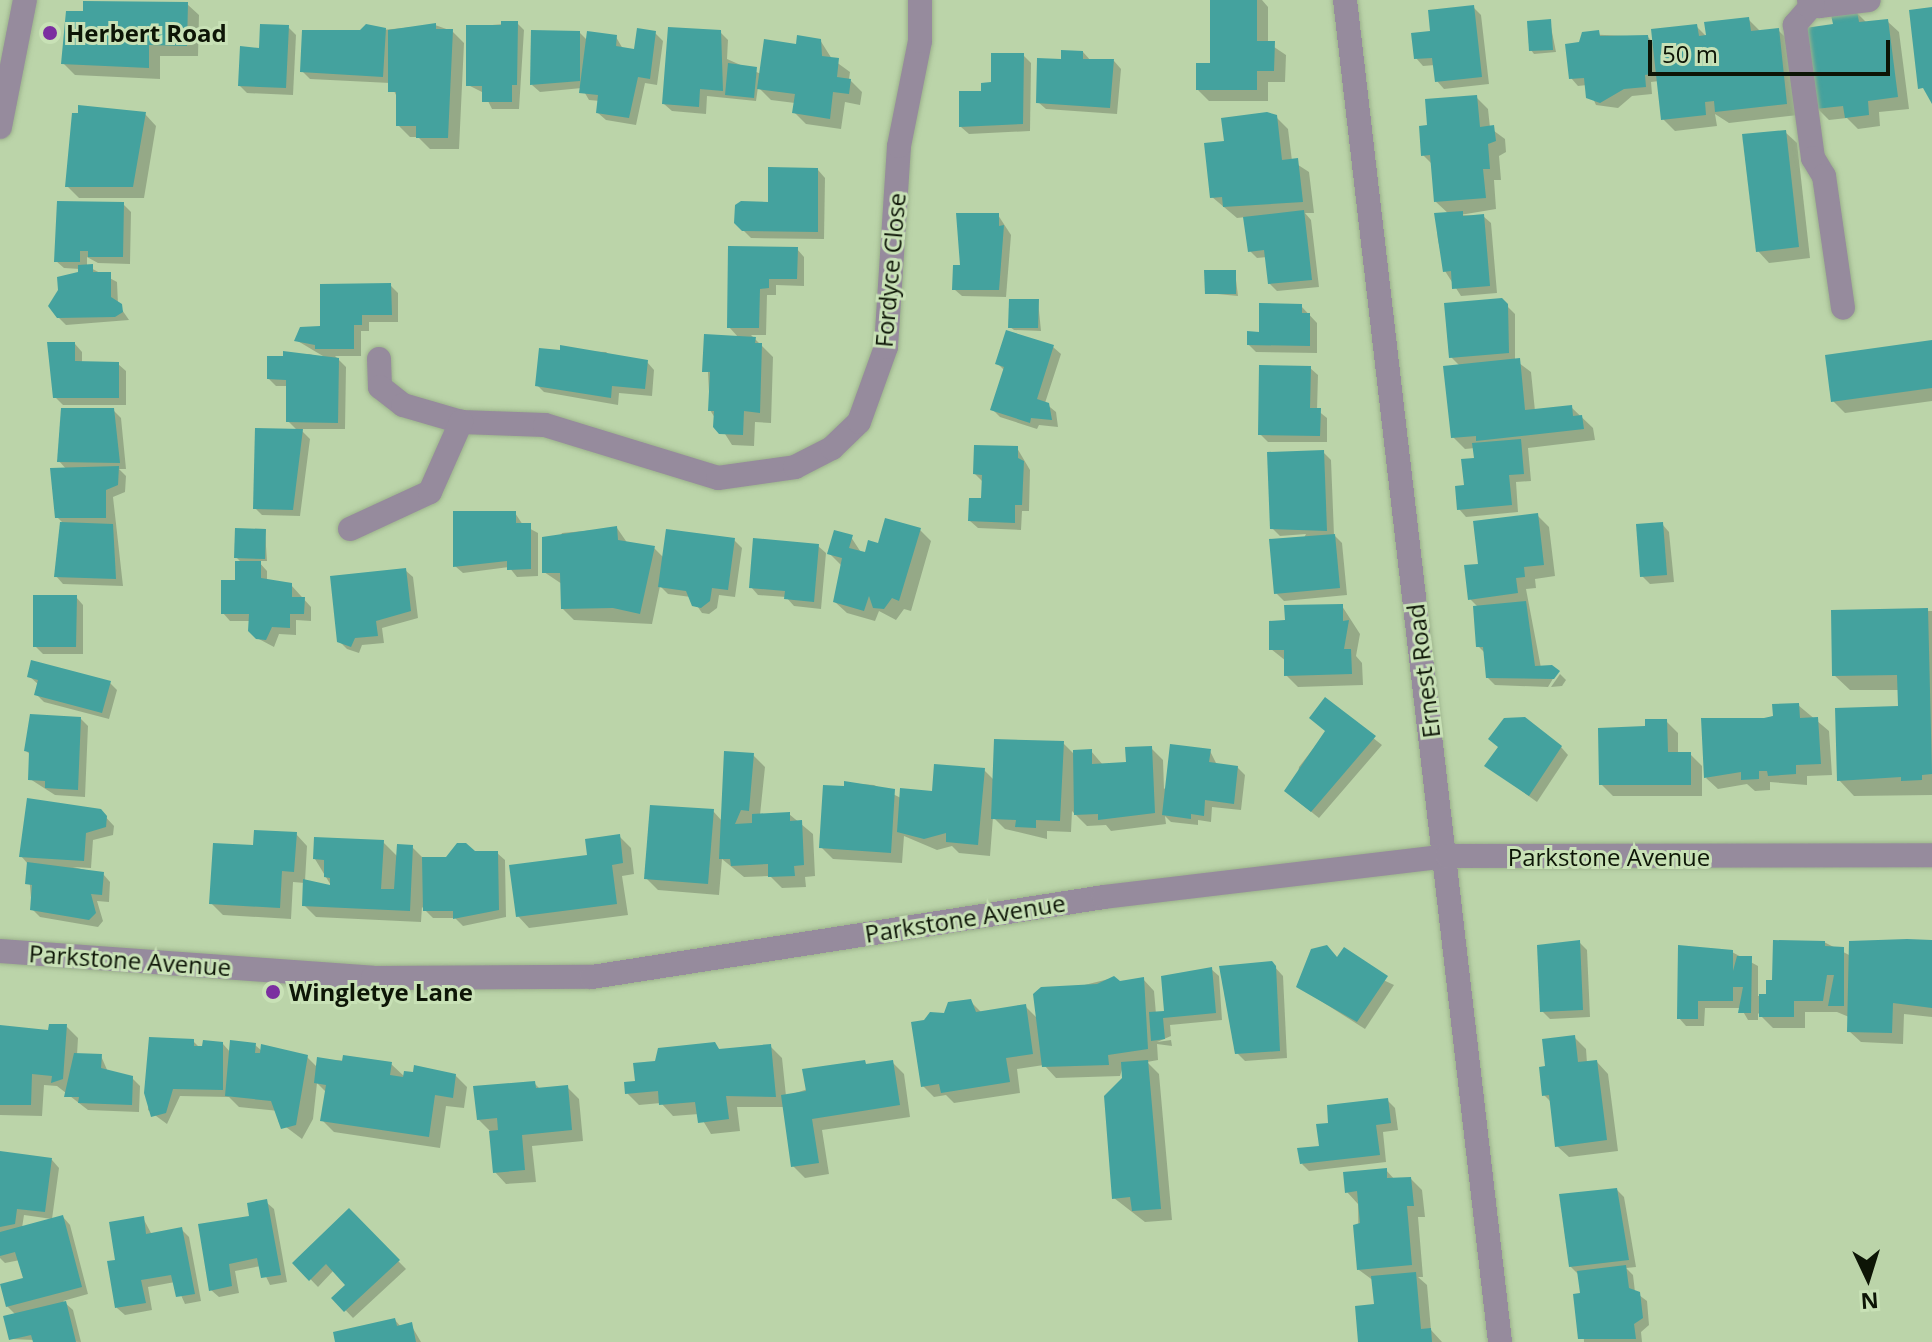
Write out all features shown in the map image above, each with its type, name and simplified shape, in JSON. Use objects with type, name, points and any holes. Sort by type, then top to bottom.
[{"type":"street","points":[[0,127],[25,0]]},
{"type":"street","name":"Fordyce Close","points":[[379,359],[380,387],[391,399],[461,422],[545,425],[718,478],[795,467],[832,448],[859,422],[886,347],[899,146],[920,41],[920,0]]},
{"type":"street","name":"Ernest Road","points":[[1345,0],[1448,856],[1500,1342]]},
{"type":"street","points":[[1843,308],[1824,176],[1813,158],[1795,25],[1811,2],[1869,0]]},
{"type":"street","points":[[350,529],[430,492],[461,422]]},
{"type":"street","name":"Parkstone Avenue","points":[[0,951],[373,978],[592,977],[1104,897],[1448,856],[1932,855]]},
{"type":"building","points":[[1210,0],[1257,0],[1257,41],[1275,41],[1274,71],[1257,71],[1257,90],[1196,90],[1196,63],[1210,63]]},
{"type":"building","points":[[83,1],[188,2],[187,46],[149,45],[149,68],[61,64],[66,11],[83,11]]},
{"type":"building","points":[[1474,5],[1482,77],[1435,82],[1432,58],[1414,59],[1411,33],[1430,31],[1428,10]]},
{"type":"building","points":[[1932,7],[1932,104],[1923,88],[1918,89],[1909,10]]},
{"type":"building","points":[[1857,11],[1859,22],[1888,19],[1898,97],[1868,101],[1869,115],[1845,118],[1843,106],[1815,109],[1805,28],[1833,24],[1831,15]]},
{"type":"building","points":[[1749,17],[1751,31],[1779,28],[1787,104],[1715,112],[1714,101],[1705,102],[1706,115],[1661,120],[1651,29],[1697,24],[1699,36],[1706,35],[1704,22]]},
{"type":"building","points":[[1551,19],[1553,50],[1529,51],[1527,21]]},
{"type":"building","points":[[501,21],[518,21],[517,85],[512,85],[512,102],[482,102],[482,86],[466,86],[466,25],[501,25]]},
{"type":"building","points":[[436,23],[436,29],[453,29],[448,138],[416,138],[416,126],[396,126],[396,92],[388,92],[388,30]]},
{"type":"building","points":[[260,24],[289,25],[286,88],[238,86],[240,46],[259,48]]},
{"type":"building","points":[[366,24],[386,28],[383,77],[300,72],[302,30],[360,30]]},
{"type":"building","points":[[668,27],[721,30],[723,91],[700,89],[699,107],[662,104]]},
{"type":"building","points":[[637,28],[656,31],[650,79],[638,77],[629,118],[596,113],[598,95],[579,93],[587,31],[617,35],[616,46],[634,49]]},
{"type":"building","points":[[531,30],[580,31],[580,81],[530,85]]},
{"type":"building","points":[[1599,30],[1600,36],[1648,35],[1652,74],[1645,75],[1646,87],[1624,89],[1600,103],[1586,98],[1584,78],[1569,79],[1565,44],[1579,42],[1582,32]]},
{"type":"building","points":[[797,35],[821,39],[822,56],[839,58],[837,77],[851,79],[849,94],[833,92],[830,119],[792,113],[795,94],[757,89],[764,39],[796,44]]},
{"type":"building","points":[[1061,50],[1083,51],[1083,59],[1114,59],[1110,108],[1036,103],[1037,58],[1061,59]]},
{"type":"building","points":[[991,53],[1024,53],[1023,124],[959,127],[959,91],[981,91],[981,83],[991,82]]},
{"type":"building","points":[[728,63],[757,67],[754,98],[725,95]]},
{"type":"building","points":[[1477,95],[1480,127],[1494,125],[1496,141],[1488,144],[1490,169],[1483,169],[1486,198],[1434,202],[1430,155],[1421,156],[1419,126],[1427,125],[1425,99]]},
{"type":"building","points":[[78,105],[146,112],[133,187],[65,187],[72,113],[78,113]]},
{"type":"building","points":[[1267,112],[1277,115],[1282,160],[1298,158],[1303,202],[1223,207],[1222,197],[1210,198],[1204,143],[1224,141],[1221,118]]},
{"type":"building","points":[[1786,130],[1799,247],[1756,252],[1742,134]]},
{"type":"building","points":[[768,167],[818,168],[818,232],[742,231],[734,223],[735,205],[741,201],[768,202]]},
{"type":"building","points":[[57,201],[124,202],[123,257],[88,257],[88,251],[80,251],[80,262],[54,262]]},
{"type":"building","points":[[1304,210],[1312,280],[1268,284],[1264,250],[1248,252],[1243,217]]},
{"type":"building","points":[[1463,211],[1463,216],[1484,214],[1490,286],[1452,289],[1451,271],[1443,272],[1434,213]]},
{"type":"building","points":[[956,213],[999,213],[999,226],[1004,225],[999,290],[952,290],[953,265],[960,265]]},
{"type":"building","points":[[728,246],[798,247],[797,279],[769,279],[769,288],[760,289],[759,328],[727,328]]},
{"type":"building","points":[[93,264],[93,272],[111,272],[111,297],[122,304],[123,312],[115,317],[57,318],[48,306],[58,290],[57,277],[78,272],[78,265]]},
{"type":"building","points":[[1204,270],[1236,270],[1236,294],[1205,294]]},
{"type":"building","points":[[391,283],[392,315],[362,315],[362,325],[354,325],[354,349],[315,349],[315,345],[294,341],[300,327],[320,326],[320,284]]},
{"type":"building","points":[[1502,298],[1508,304],[1509,353],[1449,358],[1444,303]]},
{"type":"building","points":[[1009,299],[1039,299],[1038,328],[1008,328]]},
{"type":"building","points":[[1259,303],[1302,304],[1302,313],[1310,313],[1310,346],[1247,345],[1247,331],[1259,332]]},
{"type":"building","points":[[1006,330],[1054,345],[1037,399],[1049,403],[1052,420],[1031,418],[1030,423],[990,410],[1004,367],[995,364]]},
{"type":"building","points":[[704,334],[756,337],[755,343],[762,343],[760,413],[744,411],[743,435],[719,434],[713,427],[714,411],[708,411],[710,372],[702,372]]},
{"type":"building","points":[[1932,340],[1932,388],[1831,402],[1825,355]]},
{"type":"building","points":[[47,342],[75,342],[75,361],[119,362],[119,398],[53,398]]},
{"type":"building","points":[[560,345],[648,360],[645,389],[612,386],[611,398],[535,386],[539,348],[560,350]]},
{"type":"building","points":[[283,351],[339,358],[338,423],[286,422],[286,380],[267,379],[267,356],[283,356]]},
{"type":"building","points":[[1520,358],[1525,410],[1572,405],[1573,416],[1582,415],[1584,429],[1476,441],[1476,436],[1451,438],[1443,366]]},
{"type":"building","points":[[1259,365],[1311,366],[1310,408],[1321,408],[1320,436],[1258,435]]},
{"type":"building","points":[[61,408],[114,408],[120,463],[57,462]]},
{"type":"building","points":[[255,428],[303,429],[293,510],[253,509]]},
{"type":"building","points":[[1521,439],[1524,474],[1509,475],[1512,505],[1457,510],[1455,486],[1464,485],[1461,459],[1474,458],[1472,443]]},
{"type":"building","points":[[974,445],[1018,446],[1018,458],[1024,461],[1022,505],[1015,505],[1015,523],[968,521],[969,498],[981,498],[982,475],[973,474]]},
{"type":"building","points":[[1324,450],[1327,531],[1270,529],[1267,452]]},
{"type":"building","points":[[119,466],[118,485],[106,490],[106,518],[55,518],[50,468]]},
{"type":"building","points":[[453,511],[516,511],[516,523],[531,523],[531,569],[507,570],[507,561],[453,567]]},
{"type":"building","points":[[1538,513],[1544,565],[1524,567],[1525,577],[1516,578],[1518,593],[1468,600],[1464,565],[1478,564],[1473,521]]},
{"type":"building","points":[[885,518],[921,528],[899,601],[892,598],[884,609],[873,608],[869,596],[864,611],[833,602],[842,558],[827,554],[834,530],[853,535],[849,548],[865,552],[868,540],[878,543]]},
{"type":"building","points":[[60,522],[113,524],[116,579],[54,577]]},
{"type":"building","points":[[1663,522],[1667,575],[1640,577],[1636,524]]},
{"type":"building","points":[[617,526],[618,540],[655,546],[640,614],[613,608],[561,609],[560,573],[542,573],[542,537]]},
{"type":"building","points":[[235,528],[266,529],[265,559],[234,558]]},
{"type":"building","points":[[666,529],[735,538],[728,590],[712,588],[710,601],[701,608],[692,606],[686,591],[658,587]]},
{"type":"building","points":[[1335,534],[1340,588],[1274,594],[1269,539]]},
{"type":"building","points":[[753,538],[819,544],[814,602],[784,599],[785,591],[749,588]]},
{"type":"building","points":[[235,561],[261,561],[261,578],[292,583],[292,597],[305,597],[304,614],[290,614],[290,628],[272,627],[266,640],[256,639],[248,631],[249,614],[221,614],[221,580],[235,580]]},
{"type":"building","points":[[406,568],[411,611],[376,621],[378,636],[355,638],[351,647],[337,642],[330,576]]},
{"type":"building","points":[[33,595],[77,595],[76,647],[33,647]]},
{"type":"building","points":[[1526,601],[1535,666],[1552,665],[1560,671],[1554,679],[1486,678],[1483,647],[1476,647],[1473,606]]},
{"type":"building","points":[[1343,604],[1343,621],[1349,620],[1344,649],[1351,649],[1352,674],[1284,676],[1284,650],[1269,650],[1269,621],[1285,620],[1284,605]]},
{"type":"building","points":[[1928,608],[1932,774],[1922,775],[1922,780],[1901,781],[1901,777],[1837,781],[1835,708],[1898,706],[1897,675],[1832,676],[1831,610]]},
{"type":"building","points":[[31,660],[111,681],[102,713],[34,695],[38,680],[27,677]]},
{"type":"building","points":[[1325,697],[1376,736],[1311,812],[1284,791],[1325,731],[1309,718]]},
{"type":"building","points":[[1799,703],[1800,718],[1818,717],[1821,764],[1796,765],[1796,774],[1768,776],[1767,771],[1759,771],[1759,779],[1741,780],[1741,772],[1704,778],[1701,718],[1764,718],[1773,716],[1772,704]]},
{"type":"building","points":[[30,714],[81,717],[78,790],[45,788],[45,781],[28,780],[29,752],[24,751]]},
{"type":"building","points":[[1525,717],[1562,746],[1529,796],[1484,766],[1498,747],[1488,739],[1504,718]]},
{"type":"building","points":[[1645,719],[1667,719],[1668,752],[1691,752],[1691,785],[1599,785],[1598,728],[1645,726]]},
{"type":"building","points":[[994,739],[1064,741],[1060,821],[1036,820],[1036,828],[1015,827],[1016,820],[991,819]]},
{"type":"building","points":[[1170,744],[1211,749],[1209,762],[1238,766],[1234,804],[1205,800],[1204,816],[1191,814],[1191,819],[1162,815]]},
{"type":"building","points":[[1152,746],[1155,813],[1098,820],[1098,814],[1074,815],[1073,750],[1092,749],[1092,764],[1126,762],[1125,747]]},
{"type":"building","points":[[724,751],[754,753],[749,811],[741,810],[735,824],[752,823],[752,814],[790,812],[790,821],[802,820],[804,865],[794,866],[795,876],[768,877],[768,864],[731,866],[730,859],[719,859]]},
{"type":"building","points":[[934,764],[985,768],[978,845],[946,842],[946,833],[924,839],[897,832],[900,788],[932,791]]},
{"type":"building","points":[[844,781],[895,789],[891,853],[819,848],[823,785],[844,786]]},
{"type":"building","points":[[27,798],[101,809],[107,816],[106,827],[86,833],[84,861],[19,857]]},
{"type":"building","points":[[650,805],[714,809],[708,884],[644,879]]},
{"type":"building","points":[[254,830],[297,832],[294,872],[282,871],[280,908],[209,904],[213,843],[253,845]]},
{"type":"building","points":[[620,834],[623,863],[612,865],[617,904],[516,917],[509,865],[587,855],[585,839]]},
{"type":"building","points":[[314,837],[384,840],[381,889],[394,889],[397,844],[413,845],[410,911],[302,906],[303,879],[330,885],[330,878],[324,877],[324,860],[313,859]]},
{"type":"building","points":[[457,843],[466,843],[475,851],[498,851],[499,910],[453,919],[453,911],[423,911],[422,857],[446,857]]},
{"type":"building","points":[[27,862],[104,872],[102,895],[91,894],[96,913],[89,920],[30,910],[32,885],[25,884]]},
{"type":"building","points":[[1580,940],[1583,1010],[1540,1012],[1537,945]]},
{"type":"building","points":[[1773,940],[1825,941],[1825,946],[1844,947],[1844,1006],[1828,1006],[1834,975],[1827,975],[1823,1001],[1794,1001],[1794,1017],[1759,1017],[1759,994],[1766,994],[1766,980],[1772,980]]},
{"type":"building","points":[[1932,940],[1932,1008],[1893,1003],[1892,1033],[1847,1032],[1849,941]]},
{"type":"building","points":[[1327,945],[1337,957],[1344,947],[1388,976],[1357,1022],[1296,987],[1311,949]]},
{"type":"building","points":[[1678,945],[1733,950],[1733,971],[1737,956],[1752,956],[1751,1013],[1738,1013],[1743,987],[1733,987],[1733,1001],[1698,1001],[1698,1019],[1677,1019]]},
{"type":"building","points":[[1272,961],[1276,966],[1280,1051],[1235,1054],[1219,966]]},
{"type":"building","points":[[1212,967],[1216,1013],[1163,1018],[1165,1039],[1151,1041],[1149,1012],[1164,1011],[1161,976]]},
{"type":"building","points":[[1114,976],[1120,981],[1144,977],[1148,1049],[1108,1055],[1109,1065],[1042,1067],[1033,994],[1041,987],[1097,984]]},
{"type":"building","points":[[971,999],[976,1012],[1026,1004],[1033,1054],[1006,1058],[1010,1082],[941,1093],[939,1084],[921,1087],[911,1022],[924,1020],[930,1012],[944,1013],[948,1002]]},
{"type":"building","points":[[49,1024],[67,1024],[63,1079],[51,1083],[52,1076],[32,1074],[31,1105],[0,1105],[0,1025],[48,1030]]},
{"type":"building","points":[[1575,1035],[1578,1062],[1597,1060],[1607,1140],[1555,1147],[1549,1095],[1542,1096],[1539,1067],[1545,1066],[1542,1039]]},
{"type":"building","points":[[149,1037],[194,1039],[194,1046],[202,1046],[203,1040],[223,1042],[223,1090],[173,1089],[166,1113],[151,1117],[144,1093]]},
{"type":"building","points":[[230,1040],[256,1043],[255,1053],[260,1053],[261,1044],[308,1055],[296,1125],[281,1129],[271,1101],[225,1096]]},
{"type":"building","points":[[715,1042],[719,1049],[771,1044],[776,1097],[726,1096],[729,1119],[698,1123],[695,1102],[659,1105],[658,1091],[625,1094],[624,1082],[635,1081],[633,1063],[655,1061],[658,1048]]},
{"type":"building","points":[[74,1053],[102,1054],[101,1068],[133,1076],[132,1105],[78,1103],[79,1097],[64,1097]]},
{"type":"building","points":[[343,1055],[392,1062],[390,1075],[403,1077],[404,1071],[413,1072],[414,1065],[456,1074],[453,1098],[435,1095],[429,1137],[320,1121],[326,1085],[314,1083],[317,1057],[342,1061]]},
{"type":"building","points":[[865,1060],[866,1064],[893,1060],[900,1105],[812,1119],[819,1163],[791,1167],[781,1095],[806,1091],[802,1069]]},
{"type":"building","points":[[1148,1060],[1161,1209],[1132,1211],[1130,1197],[1112,1199],[1104,1096],[1122,1078],[1121,1062]]},
{"type":"building","points":[[535,1081],[536,1088],[568,1085],[572,1130],[522,1135],[525,1170],[493,1173],[489,1131],[498,1130],[497,1118],[477,1120],[473,1086]]},
{"type":"building","points":[[1388,1098],[1391,1123],[1376,1125],[1380,1155],[1300,1164],[1297,1148],[1319,1146],[1316,1124],[1328,1123],[1327,1105]]},
{"type":"building","points":[[0,1151],[52,1158],[45,1212],[17,1209],[15,1224],[0,1227]]},
{"type":"building","points":[[1387,1168],[1387,1178],[1411,1177],[1414,1206],[1407,1206],[1412,1265],[1357,1270],[1353,1225],[1360,1223],[1357,1191],[1345,1193],[1343,1172]]},
{"type":"building","points":[[1617,1188],[1629,1260],[1569,1267],[1559,1194]]},
{"type":"building","points":[[267,1199],[281,1275],[261,1278],[257,1258],[229,1264],[232,1286],[209,1291],[198,1224],[249,1216],[247,1203]]},
{"type":"building","points":[[349,1208],[400,1260],[344,1312],[331,1298],[345,1285],[326,1264],[309,1281],[292,1263]]},
{"type":"building","points":[[63,1215],[82,1287],[6,1307],[0,1284],[23,1278],[15,1252],[0,1256],[0,1232]]},
{"type":"building","points":[[144,1216],[146,1234],[182,1227],[195,1294],[176,1297],[171,1275],[141,1280],[146,1303],[115,1308],[107,1261],[115,1260],[109,1222]]},
{"type":"building","points":[[1626,1265],[1629,1288],[1640,1292],[1643,1318],[1634,1324],[1636,1339],[1578,1339],[1573,1294],[1580,1293],[1577,1271]]},
{"type":"building","points":[[1416,1272],[1421,1329],[1431,1328],[1432,1342],[1358,1342],[1355,1306],[1374,1304],[1371,1276]]},
{"type":"building","points":[[66,1301],[76,1342],[33,1342],[31,1335],[9,1340],[3,1316]]},
{"type":"building","points":[[395,1318],[397,1326],[412,1322],[416,1342],[335,1342],[333,1332]]},
{"type":"place","name":"Herbert Road","points":[[50,33]]},
{"type":"place","name":"Wingletye Lane","points":[[273,992]]}]
